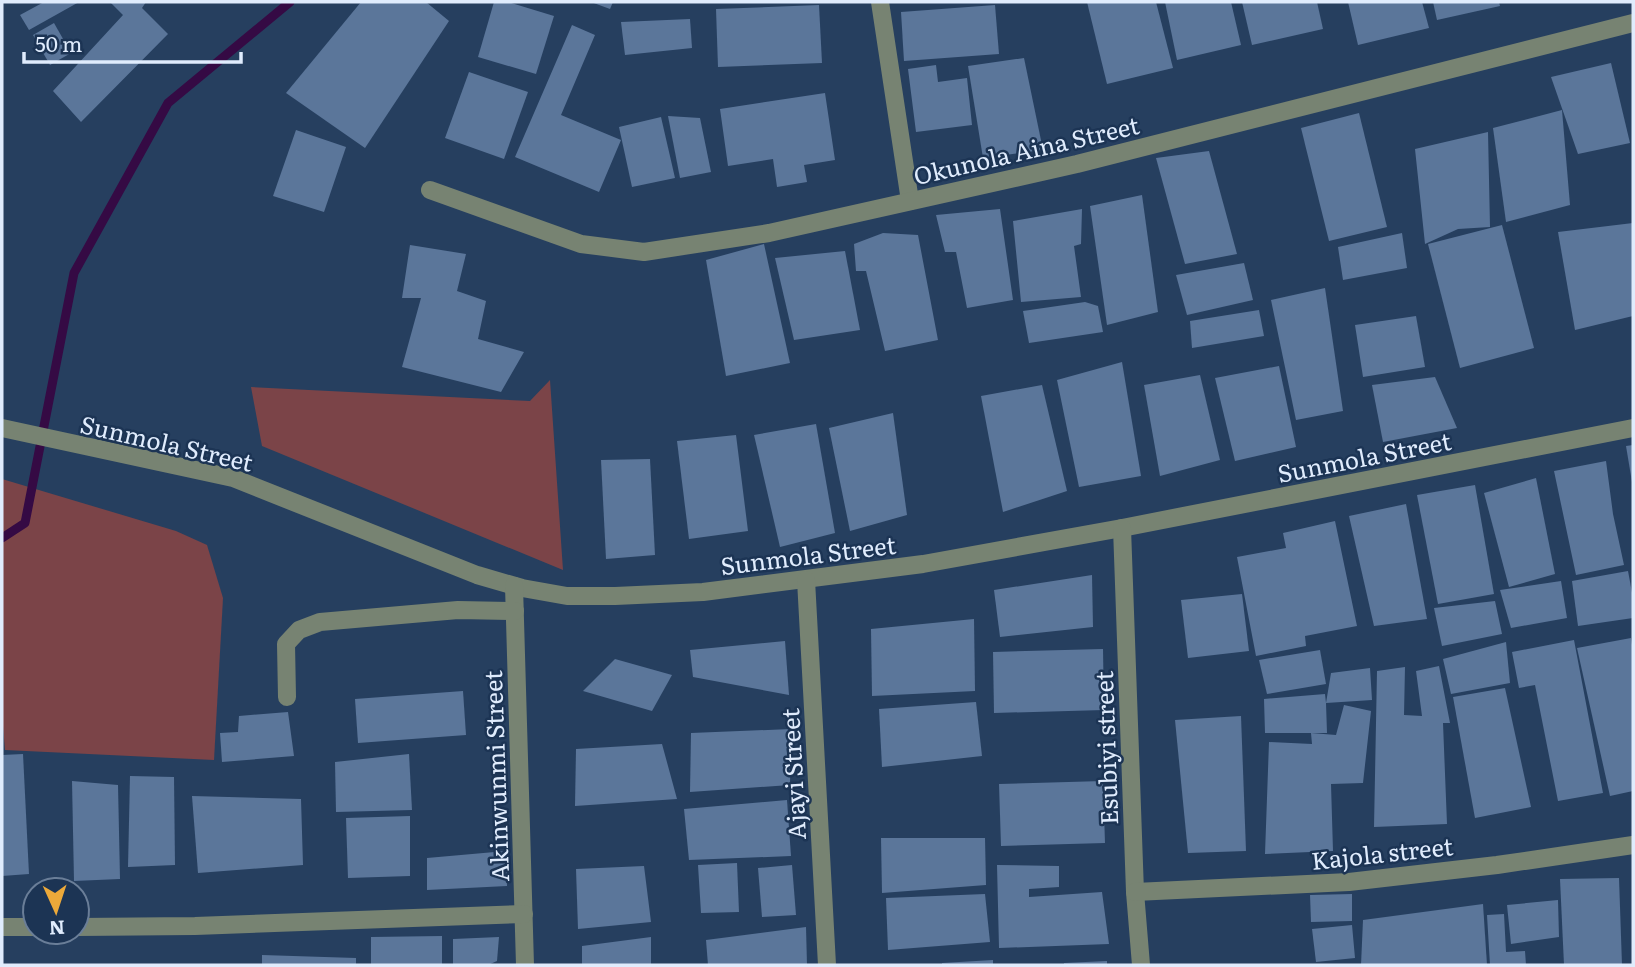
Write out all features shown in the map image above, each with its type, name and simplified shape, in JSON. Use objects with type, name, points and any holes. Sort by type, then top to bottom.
[{"type":"street","points":[[880,2],[911,201]]},
{"type":"street","name":"Okunola Aina Street","points":[[430,190],[581,244],[643,252],[769,233],[1077,164],[1633,23]]},
{"type":"street","name":"Sunmola Street","points":[[2,428],[233,478],[477,575],[514,586],[567,596],[615,596],[703,592],[923,564],[1633,428]]},
{"type":"street","name":"Esubiyi street","points":[[1122,528],[1135,892],[1141,965]]},
{"type":"street","name":"Ajayi Street","points":[[806,580],[827,965]]},
{"type":"street","name":"Akinwunmi Street","points":[[514,586],[525,965]]},
{"type":"street","points":[[287,697],[286,644],[299,630],[320,622],[457,610],[515,611]]},
{"type":"street","name":"Kajola street","points":[[1135,892],[1349,882],[1497,865],[1633,845]]},
{"type":"street","points":[[91,926],[195,926],[524,914]]},
{"type":"street","points":[[2,927],[21,927]]},
{"type":"shaded area","points":[[550,380],[563,570],[262,446],[251,387],[530,401]]},
{"type":"shaded area","points":[[2,479],[176,531],[207,545],[223,598],[214,760],[5,750],[2,714]]},
{"type":"building","points":[[44,2],[79,2],[29,30],[20,15]]},
{"type":"building","points":[[110,2],[146,2],[142,8],[168,34],[81,122],[53,91],[123,15]]},
{"type":"building","points":[[361,2],[426,2],[449,21],[365,148],[286,93]]},
{"type":"building","points":[[494,2],[508,2],[554,16],[536,74],[478,57]]},
{"type":"building","points":[[591,2],[613,2],[610,9]]},
{"type":"building","points":[[1087,2],[1156,2],[1173,68],[1107,84]]},
{"type":"building","points":[[1165,2],[1231,2],[1241,45],[1177,60]]},
{"type":"building","points":[[1242,2],[1317,2],[1323,29],[1252,45]]},
{"type":"building","points":[[1348,2],[1422,2],[1429,28],[1358,45]]},
{"type":"building","points":[[1433,2],[1499,2],[1500,6],[1437,20]]},
{"type":"building","points":[[819,5],[822,63],[718,67],[716,9]]},
{"type":"building","points":[[995,5],[999,54],[904,61],[901,12]]},
{"type":"building","points":[[690,19],[692,48],[625,55],[621,22]]},
{"type":"building","points":[[54,23],[71,53],[50,65],[33,35]]},
{"type":"building","points":[[572,25],[595,35],[561,115],[621,140],[599,192],[515,157]]},
{"type":"building","points":[[1024,58],[1043,150],[983,158],[968,66]]},
{"type":"building","points":[[1611,63],[1630,143],[1578,154],[1551,77]]},
{"type":"building","points":[[936,65],[938,82],[967,78],[972,125],[916,132],[908,69]]},
{"type":"building","points":[[469,72],[528,92],[504,159],[445,138]]},
{"type":"building","points":[[825,93],[835,160],[804,165],[807,182],[777,187],[773,159],[728,166],[720,109]]},
{"type":"building","points":[[1562,110],[1570,205],[1506,222],[1493,128]]},
{"type":"building","points":[[1359,113],[1387,227],[1329,241],[1301,128]]},
{"type":"building","points":[[668,116],[700,118],[711,172],[680,178]]},
{"type":"building","points":[[661,117],[675,178],[632,187],[619,127]]},
{"type":"building","points":[[296,130],[346,147],[324,212],[273,196]]},
{"type":"building","points":[[1488,132],[1490,227],[1458,229],[1425,244],[1415,149]]},
{"type":"building","points":[[1209,151],[1237,254],[1185,264],[1156,158]]},
{"type":"building","points":[[1142,195],[1158,312],[1107,325],[1090,206]]},
{"type":"building","points":[[1000,209],[1013,300],[967,308],[956,252],[945,252],[936,215]]},
{"type":"building","points":[[1082,209],[1081,244],[1074,246],[1081,297],[1021,302],[1013,221]]},
{"type":"building","points":[[1633,223],[1633,316],[1575,330],[1558,232]]},
{"type":"building","points":[[1502,225],[1534,348],[1460,368],[1428,244]]},
{"type":"building","points":[[883,233],[918,235],[938,340],[885,351],[866,271],[856,271],[854,244]]},
{"type":"building","points":[[1402,233],[1407,268],[1343,280],[1338,247]]},
{"type":"building","points":[[764,244],[790,363],[726,376],[706,260]]},
{"type":"building","points":[[410,245],[466,254],[457,291],[486,301],[478,339],[524,352],[501,392],[402,367],[421,298],[402,298]]},
{"type":"building","points":[[845,251],[860,330],[794,340],[775,258]]},
{"type":"building","points":[[1244,263],[1253,300],[1187,315],[1176,275]]},
{"type":"building","points":[[1325,288],[1343,411],[1296,420],[1271,300]]},
{"type":"building","points":[[1085,302],[1098,306],[1103,332],[1029,343],[1023,311]]},
{"type":"building","points":[[1259,310],[1264,336],[1192,348],[1190,321]]},
{"type":"building","points":[[1416,316],[1425,367],[1363,377],[1355,325]]},
{"type":"building","points":[[1122,362],[1141,476],[1079,487],[1057,380]]},
{"type":"building","points":[[1279,366],[1296,447],[1235,461],[1215,378]]},
{"type":"building","points":[[1200,375],[1220,460],[1160,476],[1144,385]]},
{"type":"building","points":[[1435,377],[1457,428],[1383,442],[1372,385]]},
{"type":"building","points":[[1042,385],[1067,491],[1003,512],[981,396]]},
{"type":"building","points":[[893,413],[907,515],[850,531],[829,428]]},
{"type":"building","points":[[816,424],[835,533],[780,547],[754,435]]},
{"type":"building","points":[[736,435],[748,531],[689,539],[677,441]]},
{"type":"building","points":[[1633,445],[1633,482],[1632,482],[1626,446]]},
{"type":"building","points":[[650,459],[655,555],[606,559],[601,460]]},
{"type":"building","points":[[1606,461],[1613,514],[1624,565],[1576,575],[1554,471]]},
{"type":"building","points":[[1536,478],[1555,574],[1509,587],[1484,493]]},
{"type":"building","points":[[1475,485],[1494,594],[1438,604],[1417,495]]},
{"type":"building","points":[[1406,504],[1427,619],[1374,626],[1349,516]]},
{"type":"building","points":[[1335,521],[1357,626],[1305,636],[1306,646],[1256,656],[1237,557],[1286,548],[1283,533]]},
{"type":"building","points":[[1628,571],[1633,598],[1633,618],[1578,626],[1572,581]]},
{"type":"building","points":[[1092,575],[1093,627],[1000,637],[994,590]]},
{"type":"building","points":[[1561,581],[1567,618],[1511,628],[1500,590]]},
{"type":"building","points":[[1242,594],[1249,651],[1188,658],[1181,600]]},
{"type":"building","points":[[1495,601],[1502,634],[1442,646],[1434,608]]},
{"type":"building","points":[[974,619],[975,691],[872,696],[871,629]]},
{"type":"building","points":[[1631,638],[1633,791],[1610,796],[1577,648]]},
{"type":"building","points":[[1574,640],[1603,793],[1558,801],[1535,685],[1519,688],[1512,652]]},
{"type":"building","points":[[785,641],[789,695],[693,677],[690,650]]},
{"type":"building","points":[[1506,642],[1510,683],[1451,694],[1443,659]]},
{"type":"building","points":[[1103,649],[1104,710],[994,713],[993,652]]},
{"type":"building","points":[[1320,650],[1326,684],[1267,694],[1259,660]]},
{"type":"building","points":[[615,659],[672,675],[652,711],[583,691]]},
{"type":"building","points":[[1439,666],[1450,723],[1443,723],[1447,824],[1374,827],[1377,671],[1405,667],[1404,715],[1422,716],[1416,671]]},
{"type":"building","points":[[1370,668],[1372,700],[1326,703],[1331,673]]},
{"type":"building","points":[[1505,688],[1531,807],[1475,818],[1453,697]]},
{"type":"building","points":[[463,691],[466,735],[358,743],[355,699]]},
{"type":"building","points":[[1325,694],[1327,733],[1265,733],[1264,699]]},
{"type":"building","points":[[976,702],[982,756],[882,767],[879,709]]},
{"type":"building","points":[[1344,705],[1371,711],[1363,783],[1331,784],[1333,851],[1265,854],[1269,742],[1312,744],[1311,733],[1336,735]]},
{"type":"building","points":[[288,712],[294,756],[222,762],[220,733],[238,732],[239,716]]},
{"type":"building","points":[[1241,716],[1246,851],[1188,853],[1175,720]]},
{"type":"building","points":[[791,729],[790,785],[690,792],[691,733]]},
{"type":"building","points":[[662,744],[677,799],[575,806],[576,749]]},
{"type":"building","points":[[23,754],[29,874],[2,876],[2,755]]},
{"type":"building","points":[[409,754],[412,810],[336,812],[335,762]]},
{"type":"building","points":[[130,776],[174,777],[175,865],[128,867]]},
{"type":"building","points":[[72,781],[118,785],[120,879],[91,880],[91,876],[74,876]]},
{"type":"building","points":[[1103,781],[1105,843],[1001,846],[999,784]]},
{"type":"building","points":[[192,796],[301,799],[303,865],[198,873]]},
{"type":"building","points":[[787,800],[791,856],[689,860],[684,809]]},
{"type":"building","points":[[410,816],[410,876],[348,878],[346,818]]},
{"type":"building","points":[[881,838],[985,838],[986,885],[882,893]]},
{"type":"building","points":[[506,851],[507,886],[427,890],[427,858]]},
{"type":"building","points":[[737,863],[739,912],[701,913],[698,865]]},
{"type":"building","points":[[792,865],[796,915],[762,917],[758,868]]},
{"type":"building","points":[[997,865],[1059,866],[1059,887],[1029,889],[1029,897],[1102,892],[1109,944],[999,948]]},
{"type":"building","points":[[644,866],[651,922],[578,929],[576,869]]},
{"type":"building","points":[[1619,878],[1622,965],[1564,965],[1560,879]]},
{"type":"building","points":[[985,894],[990,942],[888,950],[886,898]]},
{"type":"building","points":[[1352,894],[1352,921],[1311,922],[1310,895]]},
{"type":"building","points":[[1558,900],[1559,937],[1511,944],[1507,905]]},
{"type":"building","points":[[1483,904],[1487,965],[1361,965],[1363,920]]},
{"type":"building","points":[[1504,914],[1506,952],[1525,951],[1526,965],[1490,965],[1487,915]]},
{"type":"building","points":[[1352,925],[1355,958],[1316,962],[1312,929]]},
{"type":"building","points":[[806,927],[807,965],[708,965],[706,940]]},
{"type":"building","points":[[442,936],[442,965],[371,965],[371,937]]},
{"type":"building","points":[[499,937],[497,961],[488,965],[453,965],[453,939]]},
{"type":"building","points":[[651,937],[651,965],[582,965],[582,946]]},
{"type":"building","points":[[262,955],[356,958],[356,965],[262,965]]},
{"type":"building","points":[[993,960],[993,965],[942,965],[942,963]]},
{"type":"building","points":[[1107,961],[1107,965],[1064,965],[1064,963]]},
{"type":"waterway","points":[[2,538],[25,523],[74,273],[168,103],[290,2]]}]
